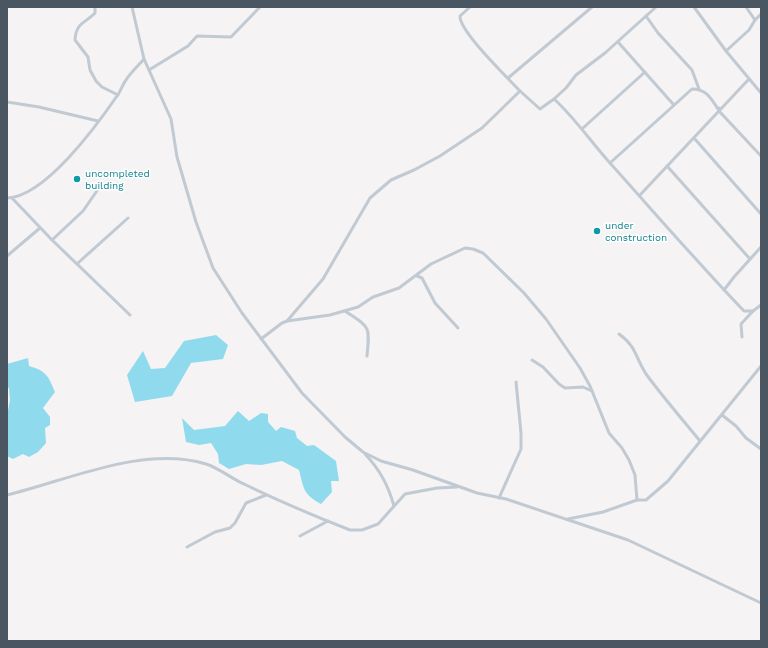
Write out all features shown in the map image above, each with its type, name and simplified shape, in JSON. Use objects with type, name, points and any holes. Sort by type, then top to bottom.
[{"type":"street","points":[[95,7],[95,13],[83,21],[75,40],[88,57],[90,70],[96,81],[108,91],[118,95]]},
{"type":"street","points":[[132,7],[144,59],[171,119],[177,157],[196,222],[213,268],[261,339],[302,393],[345,437],[363,452],[383,476],[394,506]]},
{"type":"street","points":[[149,70],[188,46],[197,36],[231,37],[260,7]]},
{"type":"street","points":[[470,7],[460,16],[460,21],[468,34],[520,91],[540,109],[566,88],[576,75],[618,42],[656,7]]},
{"type":"street","points":[[508,78],[592,7]]},
{"type":"street","points":[[694,7],[726,51],[761,93]]},
{"type":"street","points":[[746,7],[755,20]]},
{"type":"street","points":[[726,51],[749,30],[761,14]]},
{"type":"street","points":[[646,16],[658,33],[692,70],[699,89]]},
{"type":"street","points":[[618,42],[674,104]]},
{"type":"street","points":[[7,198],[12,198],[29,191],[50,177],[98,121],[118,95],[125,81],[144,59]]},
{"type":"street","points":[[583,128],[645,72]]},
{"type":"street","points":[[640,195],[749,79]]},
{"type":"street","points":[[610,163],[687,91],[699,89],[708,94],[718,110],[726,103]]},
{"type":"street","points":[[261,339],[287,321],[323,279],[370,198],[391,180],[440,156],[482,128],[520,91]]},
{"type":"street","points":[[554,99],[583,128],[610,163],[724,290],[744,311],[753,311]]},
{"type":"street","points":[[7,102],[39,107],[98,121]]},
{"type":"street","points":[[719,111],[761,156]]},
{"type":"street","points":[[694,138],[761,214]]},
{"type":"street","points":[[667,166],[750,259]]},
{"type":"street","points":[[52,240],[83,211],[101,185]]},
{"type":"street","points":[[12,198],[52,240],[78,263],[130,315]]},
{"type":"street","points":[[78,263],[128,218]]},
{"type":"street","points":[[7,256],[40,228]]},
{"type":"street","points":[[724,290],[761,247]]},
{"type":"street","points":[[287,321],[312,319],[358,307],[373,297],[398,288],[417,276],[431,264],[465,248],[483,253],[524,293],[546,319],[580,368],[592,391],[609,433],[622,448],[635,475],[637,500]]},
{"type":"street","points":[[417,276],[422,278],[435,303],[458,328]]},
{"type":"street","points":[[742,338],[741,324],[761,305]]},
{"type":"street","points":[[345,311],[360,320],[368,329],[370,339],[366,356]]},
{"type":"street","points":[[619,334],[630,342],[636,352],[640,364],[651,380],[700,441]]},
{"type":"street","points":[[532,360],[543,367],[559,384],[565,388],[583,387],[592,391]]},
{"type":"street","points":[[566,520],[603,512],[637,500],[646,500],[653,496],[668,481],[761,366]]},
{"type":"street","points":[[757,370],[761,374]]},
{"type":"street","points":[[499,498],[521,449],[516,382]]},
{"type":"street","points":[[722,415],[736,426],[746,438],[761,449]]},
{"type":"street","points":[[363,452],[381,461],[413,470],[477,493],[499,498],[628,540],[761,603]]},
{"type":"street","points":[[7,495],[130,462],[158,459],[187,461],[207,464],[230,478],[266,495],[350,530],[362,530],[378,524],[405,494],[436,488],[459,486]]},
{"type":"street","points":[[187,547],[215,532],[230,528],[235,523],[246,503],[266,495]]},
{"type":"street","points":[[300,536],[328,521]]},
{"type":"water","points":[[216,335],[228,345],[223,359],[191,363],[172,396],[135,402],[127,375],[143,351],[151,369],[165,368],[184,341]]},
{"type":"water","points":[[28,358],[29,366],[46,374],[55,392],[43,408],[50,417],[50,425],[45,428],[46,443],[38,452],[29,457],[23,454],[13,459],[7,456],[7,416],[10,400],[9,388],[7,387],[7,364]]},
{"type":"water","points":[[238,411],[249,421],[261,413],[268,414],[268,422],[276,431],[281,427],[295,431],[297,438],[307,446],[314,445],[336,461],[339,481],[331,481],[332,492],[321,504],[307,494],[299,470],[282,461],[261,465],[246,464],[229,469],[219,463],[218,454],[211,443],[199,445],[186,442],[182,418],[194,430],[225,426]]},
{"type":"place","name":"uncompleted building","points":[[77,179]]},
{"type":"place","name":"under construction","points":[[597,231]]}]
